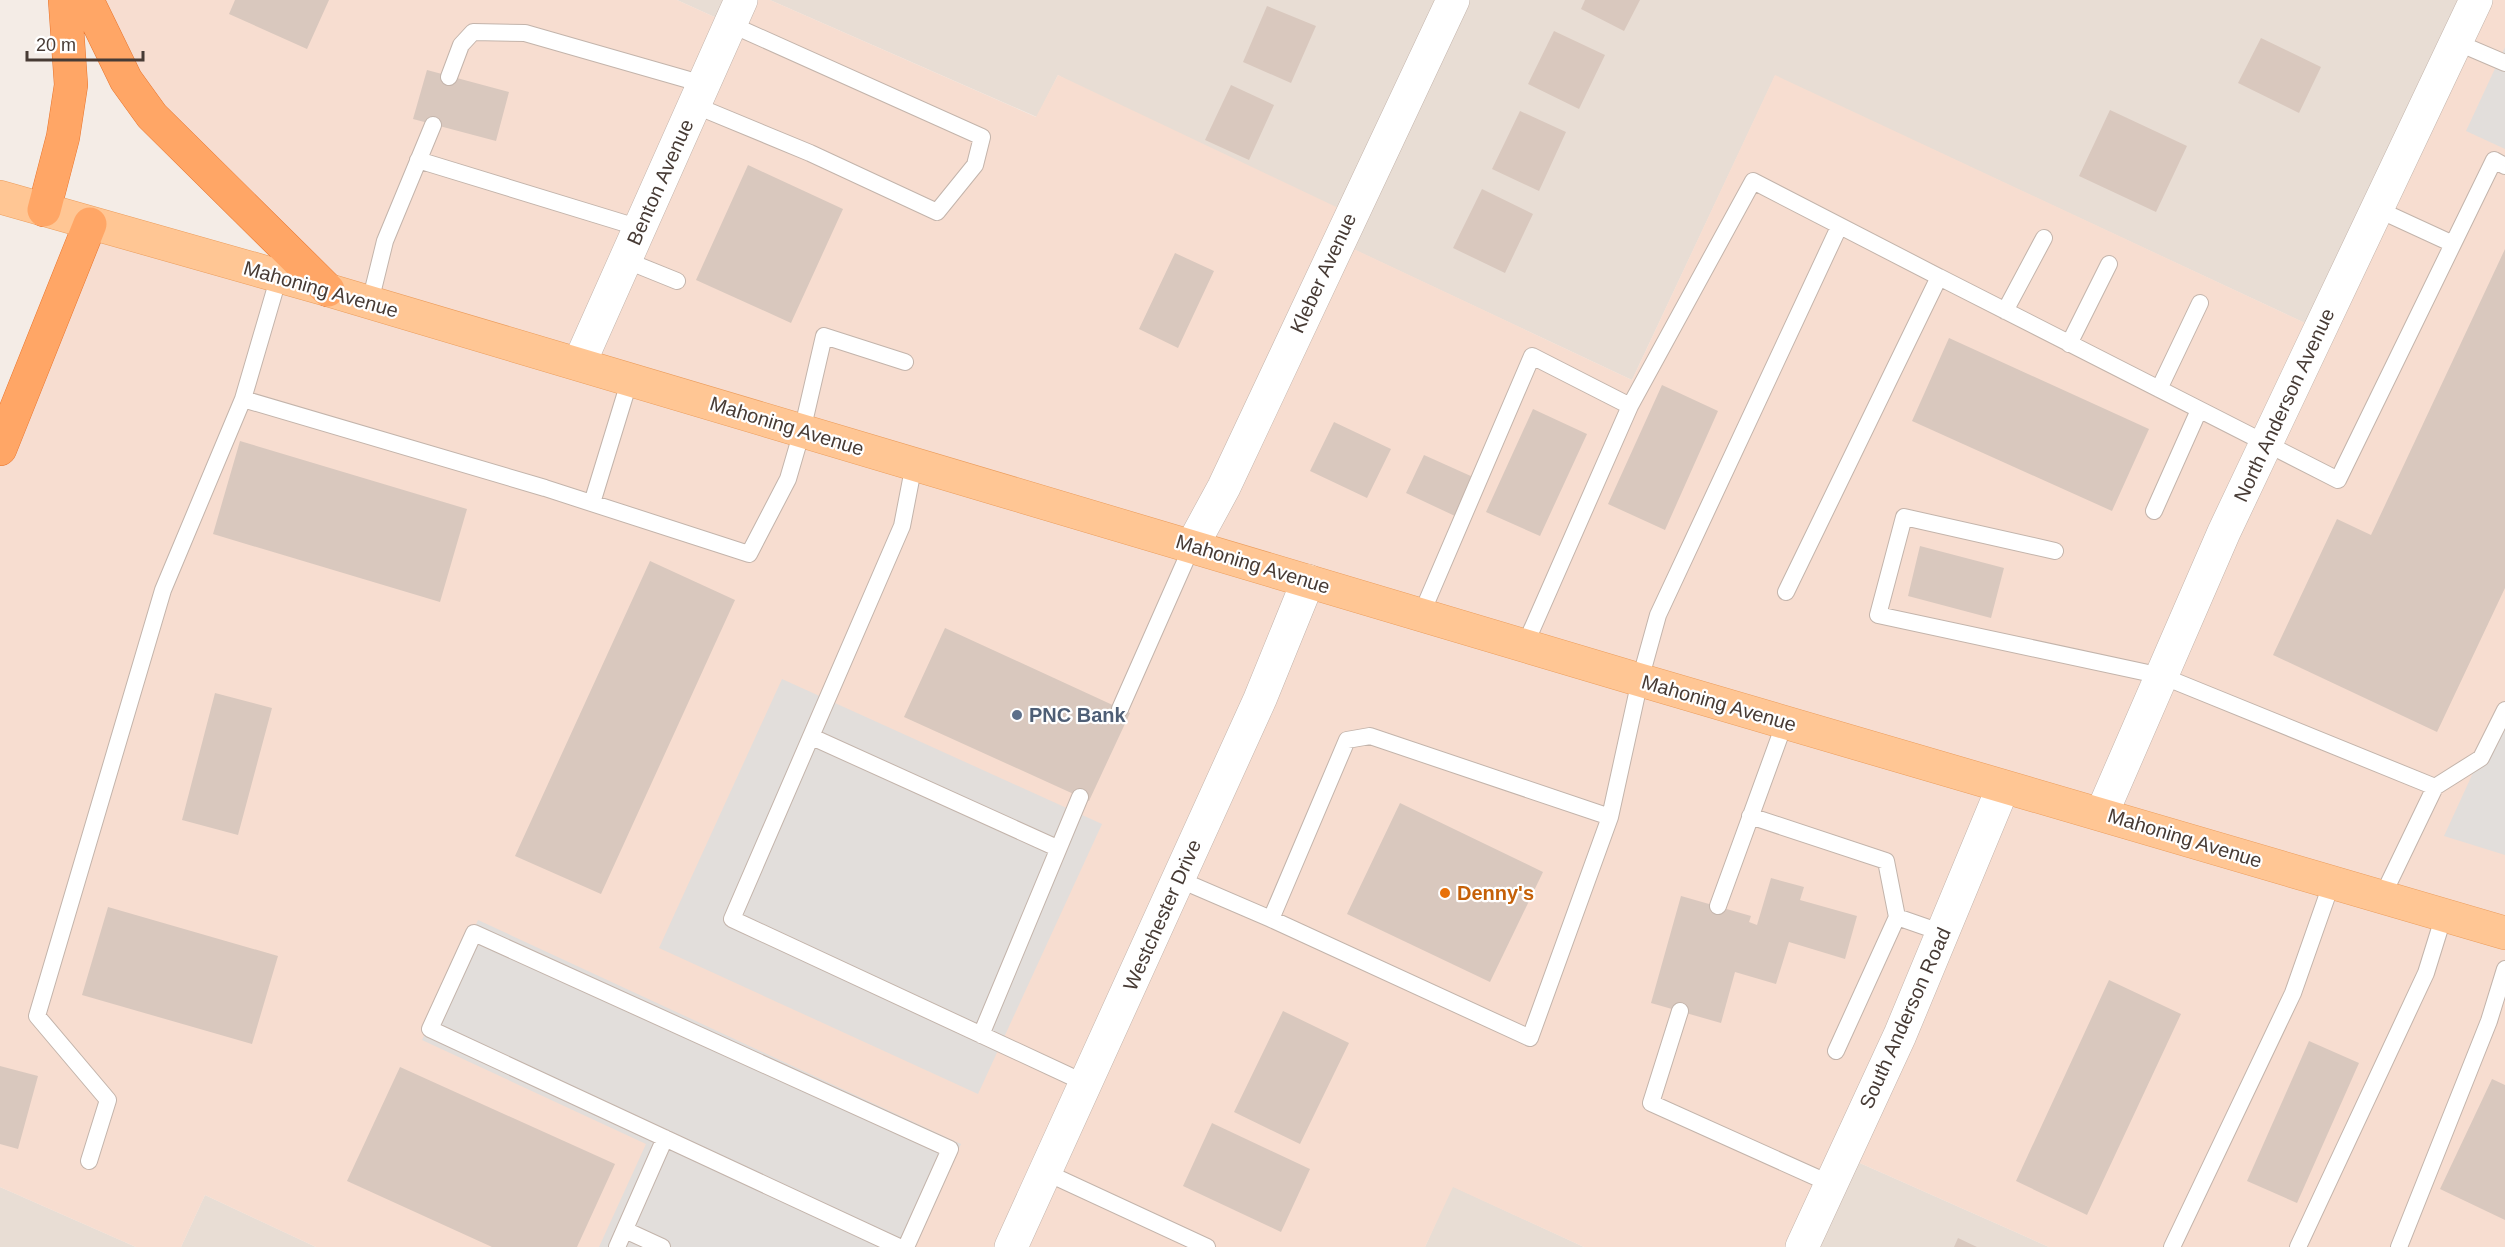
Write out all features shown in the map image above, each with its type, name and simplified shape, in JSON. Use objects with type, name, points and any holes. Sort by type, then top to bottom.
[{"type":"highway","points":[[44,210],[63,137],[71,85],[65,0]]},
{"type":"highway","points":[[87,0],[126,80],[152,116],[328,290]]},
{"type":"highway","points":[[0,449],[90,224]]},
{"type":"main road","name":"Mahoning Avenue","points":[[0,197],[370,302],[1640,680],[2003,787],[2102,813],[2505,933]]},
{"type":"street","name":"Kleber Avenue","points":[[1192,546],[1224,487],[1453,0]]},
{"type":"street","name":"North Anderson Avenue","points":[[2102,813],[2266,443],[2476,0]]},
{"type":"street","name":"Benton Avenue","points":[[579,364],[735,12]]},
{"type":"street","name":"Westchester Drive","points":[[1011,1247],[1260,699],[1308,581]]},
{"type":"street","name":"South Anderson Road","points":[[1802,1247],[1943,933],[2003,787]]},
{"type":"lane","points":[[449,77],[461,45],[473,32],[492,30],[525,33],[698,95],[810,153],[937,212],[975,165],[982,137],[735,12]]},
{"type":"lane","points":[[2456,42],[2505,63]]},
{"type":"lane","points":[[370,302],[385,241],[433,125]]},
{"type":"lane","points":[[418,160],[640,228]]},
{"type":"lane","points":[[1525,645],[1630,406],[1753,181],[1839,227],[2338,480],[2494,160],[2505,166]]},
{"type":"lane","points":[[2377,209],[2452,244]]},
{"type":"lane","points":[[1178,879],[1271,918],[1530,1038],[1610,817],[1640,680],[1658,615],[1839,227]]},
{"type":"lane","points":[[2005,311],[2044,238]]},
{"type":"lane","points":[[625,260],[677,281]]},
{"type":"lane","points":[[2069,344],[2109,264]]},
{"type":"lane","points":[[89,1161],[108,1100],[37,1016],[163,590],[243,399],[279,276]]},
{"type":"lane","points":[[1786,592],[1939,278]]},
{"type":"lane","points":[[2159,389],[2200,303]]},
{"type":"lane","points":[[243,399],[592,503],[749,554],[788,479],[802,431],[824,336],[905,362]]},
{"type":"lane","points":[[1421,615],[1532,356],[1630,406]]},
{"type":"lane","points":[[592,503],[630,379]]},
{"type":"lane","points":[[2154,511],[2199,410]]},
{"type":"lane","points":[[914,464],[902,526],[732,919],[1086,1083]]},
{"type":"lane","points":[[2055,551],[1904,517],[1878,615],[2162,676],[2435,787]]},
{"type":"lane","points":[[1120,709],[1192,546]]},
{"type":"lane","points":[[2382,897],[2435,787],[2481,758],[2505,710]]},
{"type":"lane","points":[[1718,906],[1785,722]]},
{"type":"lane","points":[[1271,918],[1347,741],[1370,736],[1610,817]]},
{"type":"lane","points":[[812,737],[1057,848]]},
{"type":"lane","points":[[981,1035],[1080,797]]},
{"type":"lane","points":[[1750,816],[1886,861],[1897,917],[1836,1051]]},
{"type":"lane","points":[[2172,1247],[2293,993],[2332,882]]},
{"type":"lane","points":[[2298,1247],[2426,973],[2444,915]]},
{"type":"lane","points":[[1897,917],[1943,933]]},
{"type":"lane","points":[[899,1247],[430,1029],[474,933],[950,1149],[906,1247]]},
{"type":"lane","points":[[2399,1247],[2489,1021],[2505,969]]},
{"type":"lane","points":[[1680,1011],[1651,1103],[1831,1184]]},
{"type":"lane","points":[[617,1247],[665,1138]]},
{"type":"lane","points":[[1045,1172],[1207,1247]]},
{"type":"lane","points":[[625,1230],[662,1247]]},
{"type":"shaded area","points":[[87,0],[677,0],[730,24],[741,0],[770,0],[1036,117],[1058,75],[1351,214],[1339,242],[1632,380],[1775,75],[2320,330],[2476,0],[2505,0],[2505,1247],[2049,1247],[1844,1156],[1802,1247],[1584,1247],[1453,1187],[1425,1247],[316,1247],[205,1195],[181,1247],[136,1247],[0,1187],[0,449],[90,224],[327,290],[185,151]]},
{"type":"shaded area","points":[[677,0],[741,0],[730,24]]},
{"type":"shaded area","points":[[770,0],[2476,0],[2320,330],[1775,76],[1632,380],[1338,242],[1058,75],[1037,117]]},
{"type":"shaded area","points":[[2505,47],[2505,149],[2466,131]]},
{"type":"shaded area","points":[[782,679],[1102,824],[978,1094],[659,948]]},
{"type":"shaded area","points":[[2505,703],[2505,855],[2444,836]]},
{"type":"shaded area","points":[[478,920],[961,1144],[913,1247],[599,1247],[646,1144],[422,1040]]},
{"type":"shaded area","points":[[1844,1156],[2049,1247],[1802,1247]]},
{"type":"shaded area","points":[[1452,1186],[1584,1247],[1425,1247]]},
{"type":"shaded area","points":[[0,1187],[136,1247],[0,1247]]},
{"type":"shaded area","points":[[205,1195],[316,1247],[181,1247]]},
{"type":"building","points":[[235,0],[329,0],[307,49],[229,14]]},
{"type":"building","points":[[1585,0],[1640,0],[1624,31],[1581,9]]},
{"type":"building","points":[[1267,6],[1316,26],[1291,83],[1243,62]]},
{"type":"building","points":[[1554,31],[1605,55],[1579,109],[1528,84]]},
{"type":"building","points":[[2261,38],[2321,67],[2299,113],[2238,83]]},
{"type":"building","points":[[427,70],[509,92],[496,141],[413,119]]},
{"type":"building","points":[[1231,85],[1274,105],[1249,160],[1205,140]]},
{"type":"building","points":[[2110,110],[2187,146],[2156,212],[2079,176]]},
{"type":"building","points":[[1520,111],[1566,132],[1539,191],[1492,169]]},
{"type":"building","points":[[748,165],[843,209],[791,323],[696,280]]},
{"type":"building","points":[[1482,189],[1533,214],[1505,273],[1453,248]]},
{"type":"building","points":[[2505,249],[2505,588],[2437,732],[2273,655],[2337,519],[2371,535]]},
{"type":"building","points":[[1175,253],[1214,271],[1178,348],[1139,329]]},
{"type":"building","points":[[1949,338],[2149,429],[2112,511],[1912,421]]},
{"type":"building","points":[[1662,385],[1718,411],[1665,530],[1608,504]]},
{"type":"building","points":[[1533,409],[1587,434],[1540,536],[1486,512]]},
{"type":"building","points":[[1334,422],[1391,449],[1367,498],[1310,471]]},
{"type":"building","points":[[240,441],[467,509],[440,602],[213,534]]},
{"type":"building","points":[[1424,455],[1473,477],[1455,516],[1406,493]]},
{"type":"building","points":[[1920,546],[2004,568],[1991,618],[1908,596]]},
{"type":"building","points":[[650,561],[735,600],[601,894],[515,856]]},
{"type":"building","name":"PNC Bank","points":[[945,628],[1130,713],[1089,801],[904,717]]},
{"type":"building","points":[[215,693],[272,708],[238,835],[182,820]]},
{"type":"building","name":"Denny's","points":[[1400,803],[1543,872],[1490,982],[1347,914]]},
{"type":"building","points":[[1771,878],[1804,887],[1800,900],[1857,916],[1845,959],[1789,942],[1776,984],[1735,972],[1721,1023],[1651,1003],[1681,896],[1751,916],[1749,922],[1757,925]]},
{"type":"building","points":[[108,907],[278,956],[252,1044],[82,995]]},
{"type":"building","points":[[2109,980],[2181,1014],[2087,1215],[2016,1181]]},
{"type":"building","points":[[1283,1011],[1349,1043],[1300,1144],[1234,1112]]},
{"type":"building","points":[[2309,1041],[2359,1063],[2297,1203],[2247,1181]]},
{"type":"building","points":[[0,1066],[38,1076],[18,1149],[0,1144]]},
{"type":"building","points":[[400,1067],[615,1164],[577,1247],[492,1247],[347,1181]]},
{"type":"building","points":[[2492,1079],[2505,1085],[2505,1220],[2440,1189]]},
{"type":"building","points":[[1212,1123],[1310,1169],[1281,1232],[1183,1186]]},
{"type":"building","points":[[1958,1238],[1977,1247],[1954,1247]]},
{"type":"place","name":"PNC Bank","points":[[1017,715]]},
{"type":"place","name":"Denny's","points":[[1445,893]]}]
